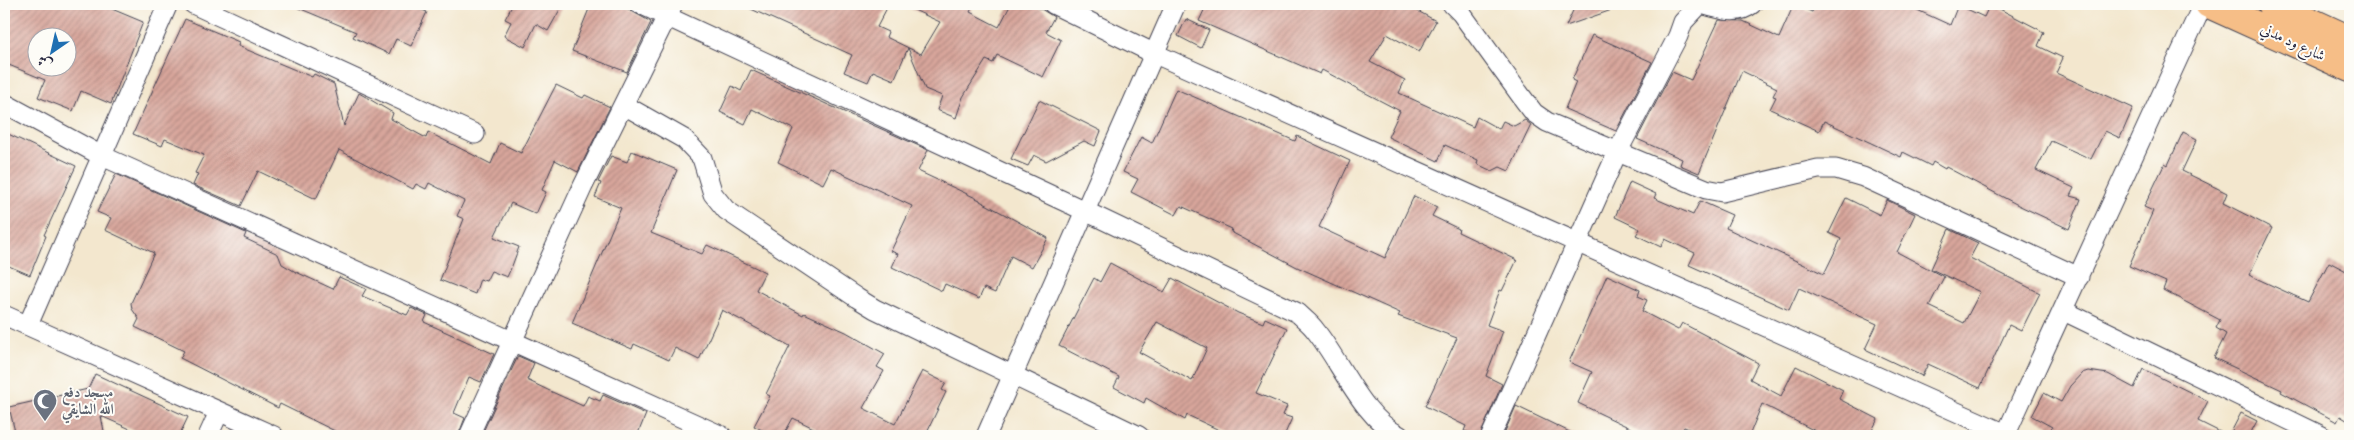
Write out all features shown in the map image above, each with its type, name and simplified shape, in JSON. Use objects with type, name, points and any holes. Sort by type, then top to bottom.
[{"type":"highway","name":"شارع ود مدني","points":[[2209,4],[2350,68]]},
{"type":"highway","name":"شارع ود مدني","points":[[2273,4],[2350,40]]},
{"type":"street","points":[[28,324],[100,155],[168,4]]},
{"type":"street","points":[[193,4],[475,134]]},
{"type":"street","points":[[640,4],[670,9],[1298,313],[1315,329],[1364,402],[1379,419],[1400,436]]},
{"type":"street","points":[[1052,4],[1153,53],[2005,435],[2064,311],[2203,4]]},
{"type":"street","points":[[986,436],[1176,4]]},
{"type":"street","points":[[1452,4],[1461,13],[1534,113],[1546,122],[1706,189],[1722,192],[1818,169],[1836,169],[1863,177],[2079,277]]},
{"type":"street","points":[[1491,436],[1618,153],[1678,36],[1683,22],[1700,4],[1736,12],[1745,10],[1752,4]]},
{"type":"street","points":[[469,436],[583,186],[670,9]]},
{"type":"street","points":[[4,103],[100,155],[722,436]]},
{"type":"street","points":[[624,105],[684,139],[702,158],[713,194],[726,210],[875,309],[1138,436]]},
{"type":"street","points":[[2064,311],[2322,436]]},
{"type":"street","points":[[4,315],[28,324],[274,436]]},
{"type":"street","points":[[208,436],[219,412]]},
{"type":"building","points":[[4,4],[100,4],[143,22],[111,104],[81,91],[73,111],[38,97],[45,80],[40,78],[78,78],[78,28],[28,28],[28,73],[4,63]]},
{"type":"building","points":[[289,4],[408,4],[427,12],[411,46],[396,39],[389,54],[353,37],[356,32]]},
{"type":"building","points":[[513,4],[563,4],[548,31],[536,24],[525,47],[504,36],[511,22],[505,19]]},
{"type":"building","points":[[591,4],[619,4],[651,22],[627,72],[572,51]]},
{"type":"building","points":[[740,4],[889,4],[877,27],[888,32],[886,37],[921,54],[940,22],[901,4],[974,4],[970,12],[999,27],[1011,4],[1033,4],[1054,17],[1046,32],[1061,40],[1043,77],[997,55],[993,63],[986,60],[963,97],[956,118],[937,110],[942,96],[925,89],[908,48],[894,80],[873,71],[868,82],[844,72],[852,55]]},
{"type":"building","points":[[1207,4],[1405,4],[1436,21],[1419,52],[1387,34],[1370,62],[1405,80],[1399,93],[1473,127],[1477,117],[1499,129],[1503,121],[1514,126],[1525,120],[1531,125],[1509,171],[1500,167],[1492,171],[1477,164],[1478,160],[1445,145],[1438,161],[1388,137],[1400,111],[1322,70],[1320,74],[1199,21]]},
{"type":"building","points":[[1576,4],[1622,4],[1623,6],[1566,26]]},
{"type":"building","points":[[1794,4],[1812,12],[1816,4],[1904,4],[1950,25],[1958,5],[1984,17],[1990,4],[2044,32],[2038,46],[2063,58],[2056,73],[2133,108],[2120,138],[2105,131],[2091,159],[2051,141],[2036,170],[2074,188],[2070,196],[2081,199],[2069,229],[2018,205],[1946,167],[1945,169],[1933,162],[1931,166],[1903,152],[1901,157],[1824,121],[1819,131],[1770,109],[1776,97],[1773,96],[1777,88],[1742,71],[1699,173],[1680,165],[1682,159],[1637,139],[1672,72],[1691,80],[1719,20],[1743,21],[1779,38]]},
{"type":"building","points":[[185,19],[239,42],[238,46],[312,77],[314,74],[334,84],[344,126],[359,93],[393,113],[391,119],[426,138],[428,132],[491,164],[500,143],[521,153],[556,85],[583,98],[585,95],[610,107],[578,172],[555,160],[542,190],[546,192],[536,214],[511,203],[494,237],[519,247],[512,266],[507,277],[491,271],[486,281],[480,279],[475,294],[440,280],[464,219],[457,216],[464,201],[429,183],[426,189],[416,184],[413,189],[339,150],[316,199],[258,171],[241,206],[193,185],[198,174],[195,173],[204,155],[165,139],[162,146],[133,134]]},
{"type":"building","points":[[1186,19],[1209,30],[1201,48],[1178,36]]},
{"type":"building","points":[[1592,35],[1652,62],[1616,131],[1565,109],[1576,82],[1572,80]]},
{"type":"building","points":[[751,70],[928,150],[918,171],[980,200],[1048,238],[1032,267],[1011,256],[995,293],[984,288],[979,299],[945,284],[942,291],[892,267],[898,254],[891,251],[912,206],[831,168],[823,184],[778,162],[793,129],[752,109],[745,124],[720,112],[732,86],[741,91]]},
{"type":"building","points":[[1176,89],[1295,141],[1297,136],[1350,161],[1319,227],[1385,258],[1414,196],[1437,207],[1432,216],[1459,229],[1458,232],[1517,260],[1502,291],[1500,290],[1487,325],[1503,331],[1486,376],[1502,384],[1480,436],[1464,431],[1466,426],[1425,406],[1457,338],[1398,316],[1400,313],[1297,267],[1231,232],[1232,229],[1181,206],[1176,215],[1131,192],[1138,179],[1123,172],[1141,137],[1152,143]]},
{"type":"building","points":[[1039,100],[1101,131],[1095,146],[1084,141],[1046,161],[1034,155],[1028,166],[1011,159]]},
{"type":"building","points":[[4,132],[76,166],[44,235],[46,236],[30,275],[4,264]]},
{"type":"building","points":[[2183,132],[2197,139],[2182,171],[2227,193],[2223,203],[2272,228],[2249,275],[2308,302],[2329,262],[2350,273],[2350,422],[2340,416],[2337,422],[2281,392],[2282,390],[2214,358],[2226,334],[2216,328],[2220,320],[2163,290],[2166,282],[2129,266],[2153,211],[2144,207],[2165,163],[2168,165]]},
{"type":"building","points":[[632,151],[677,170],[651,233],[702,254],[707,245],[765,272],[756,290],[803,315],[804,313],[846,332],[885,354],[877,367],[884,371],[863,408],[895,424],[922,371],[946,383],[942,390],[946,392],[925,436],[830,436],[793,418],[783,436],[774,436],[754,426],[770,396],[766,394],[790,346],[722,310],[699,360],[675,348],[669,360],[634,344],[632,349],[572,323],[621,208],[595,197],[601,183],[598,182],[611,156],[627,162]]},
{"type":"building","points":[[116,174],[246,233],[244,238],[278,254],[282,264],[294,271],[333,289],[339,277],[366,289],[362,296],[407,315],[411,308],[427,315],[424,322],[494,354],[481,382],[469,377],[454,413],[465,418],[458,436],[345,436],[280,404],[278,408],[180,358],[184,351],[135,327],[139,319],[132,309],[131,303],[154,253],[105,230],[111,218],[97,212]]},
{"type":"building","points":[[1630,182],[1656,194],[1654,198],[1693,215],[1700,201],[1732,215],[1726,228],[1824,274],[1841,239],[1829,233],[1846,198],[1880,215],[1887,200],[1915,214],[1897,252],[1944,277],[1929,306],[1964,323],[1980,292],[1931,269],[1949,229],[1978,243],[1970,258],[2040,293],[2021,331],[2009,325],[1980,388],[1928,364],[1922,376],[1865,349],[1877,324],[1799,288],[1789,310],[1689,265],[1695,253],[1665,239],[1661,247],[1636,235],[1640,229],[1615,217]]},
{"type":"building","points":[[1110,263],[1164,292],[1172,278],[1238,313],[1263,323],[1265,318],[1287,328],[1256,393],[1287,406],[1283,415],[1292,418],[1284,436],[1232,436],[1187,415],[1185,420],[1146,398],[1144,403],[1114,387],[1119,377],[1059,346],[1094,278],[1100,282]],"holes":[[[1157,322],[1207,348],[1192,381],[1139,352]]]},
{"type":"building","points":[[1607,275],[1640,290],[1638,296],[1647,300],[1642,311],[1647,314],[1678,330],[1682,323],[1758,363],[1750,379],[1781,396],[1796,366],[1843,390],[1839,399],[1878,419],[1869,436],[1825,436],[1762,404],[1749,436],[1707,436],[1684,427],[1680,436],[1647,436],[1578,403],[1592,372],[1569,362]]},
{"type":"building","points":[[518,356],[534,363],[527,380],[552,392],[583,406],[588,396],[600,401],[603,395],[646,414],[637,436],[481,436]]},
{"type":"building","points":[[2143,369],[2208,401],[2198,421],[2228,436],[2048,436],[2052,427],[2032,416],[2044,393],[2061,402],[2070,386],[2082,373],[2088,371],[2108,374],[2134,388]]},
{"type":"building","points":[[95,374],[188,417],[179,436],[146,436],[101,416],[105,436],[16,436],[9,407],[88,389]]},
{"type":"building","points":[[1516,406],[1578,436],[1503,436]]},
{"type":"building","points":[[2241,413],[2257,421],[2249,436],[2229,436]]},
{"type":"place","name":"مسجد دفع الله الشايقي","points":[[45,422]]}]
